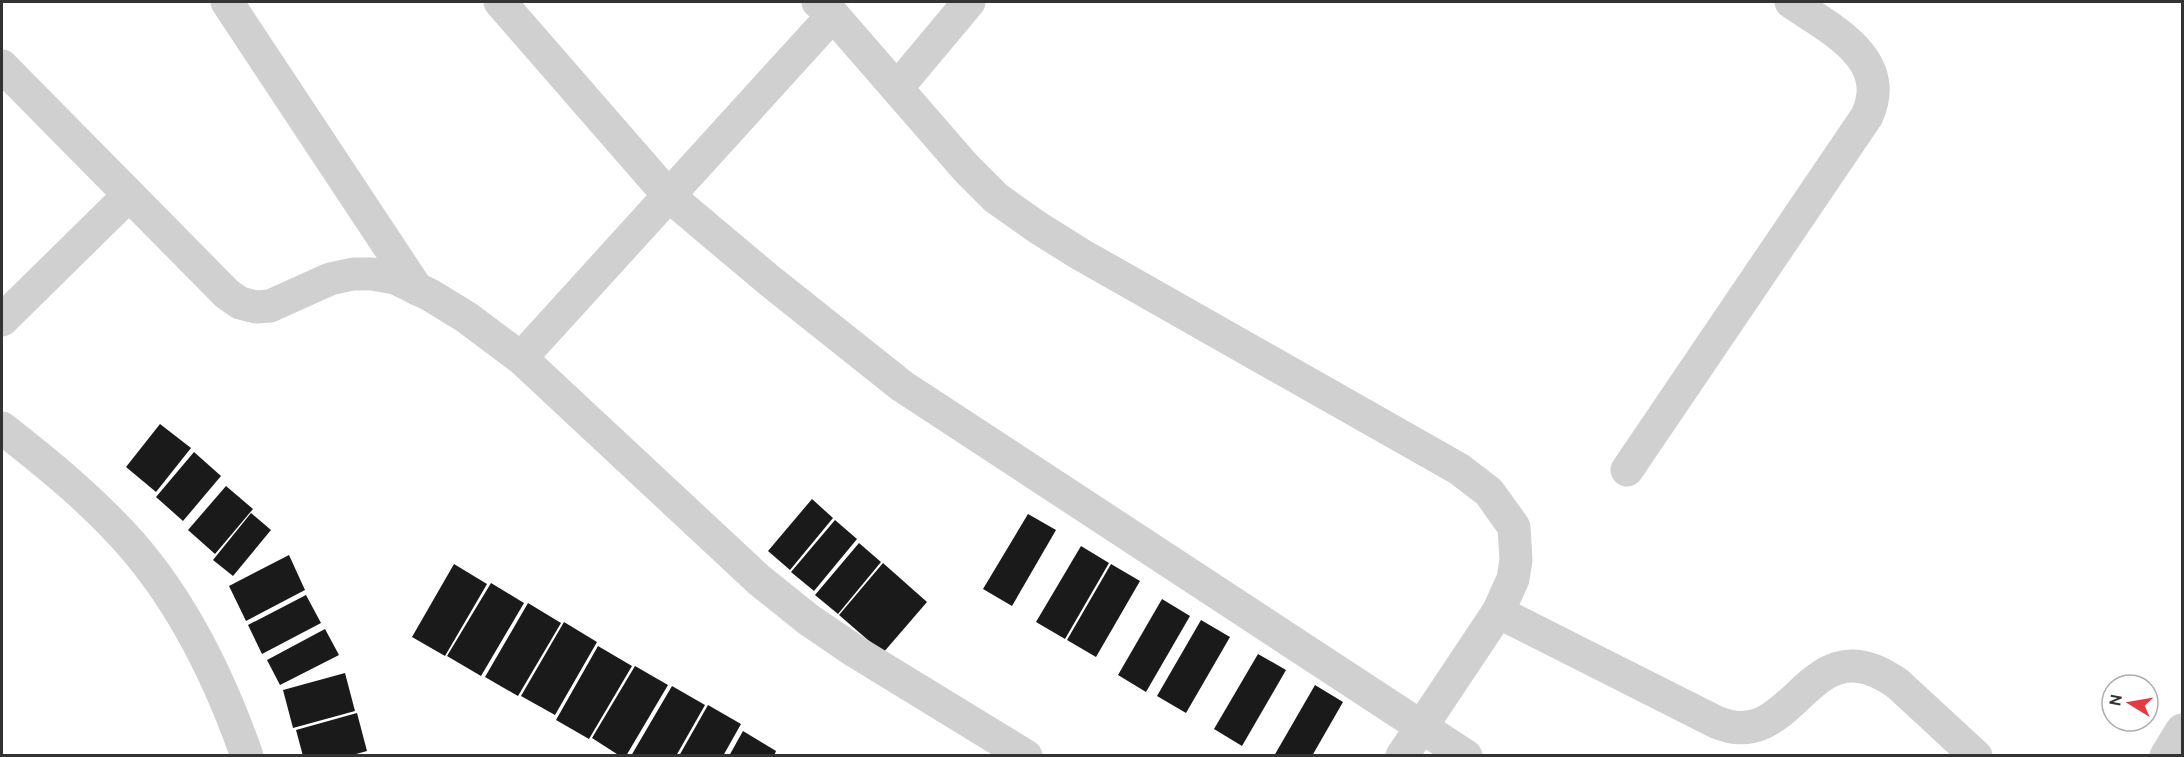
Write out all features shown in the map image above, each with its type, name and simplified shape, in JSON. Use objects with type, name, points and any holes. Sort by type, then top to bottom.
[{"type":"street","points":[[227,2],[417,289]]},
{"type":"street","points":[[500,2],[669,196],[770,281],[902,386],[1467,756]]},
{"type":"street","points":[[897,88],[969,2]]},
{"type":"street","points":[[1627,470],[1861,126],[1873,104],[1874,90],[1870,70],[1861,53],[1791,2]]},
{"type":"street","points":[[521,358],[669,196],[825,8],[966,168],[989,191],[1037,227],[1459,469],[1489,492],[1514,527],[1516,560],[1513,579],[1498,612],[1402,756]]},
{"type":"street","points":[[2,66],[227,294],[240,303],[256,307],[270,306],[330,279],[353,274],[372,274],[395,278],[466,317],[521,358],[759,580],[809,620],[856,652],[1026,756]]},
{"type":"street","points":[[2,320],[129,195]]},
{"type":"street","points":[[2,428],[76,488],[123,535],[158,579],[189,626],[212,670],[231,712],[246,756]]},
{"type":"street","points":[[1498,612],[1728,728],[1739,730],[1750,730],[1782,713],[1823,676],[1837,668],[1851,665],[1866,667],[1884,674],[1898,684],[1976,756]]},
{"type":"street","points":[[2166,756],[2182,730]]},
{"type":"building","points":[[160,424],[191,448],[156,492],[126,467]]},
{"type":"building","points":[[194,452],[221,476],[183,521],[156,497]]},
{"type":"building","points":[[226,486],[253,509],[215,554],[188,530]]},
{"type":"building","points":[[812,499],[833,518],[790,570],[768,551]]},
{"type":"building","points":[[251,513],[271,530],[233,576],[213,560]]},
{"type":"building","points":[[1028,514],[1056,530],[1012,606],[983,589]]},
{"type":"building","points":[[835,520],[857,539],[814,591],[791,572]]},
{"type":"building","points":[[859,543],[881,562],[838,614],[815,595]]},
{"type":"building","points":[[1081,546],[1109,563],[1065,639],[1036,622]]},
{"type":"building","points":[[289,555],[305,590],[246,621],[229,586]]},
{"type":"building","points":[[883,563],[927,602],[883,653],[839,615]]},
{"type":"building","points":[[454,564],[487,584],[445,656],[412,637]]},
{"type":"building","points":[[1111,564],[1140,581],[1096,657],[1067,640]]},
{"type":"building","points":[[491,583],[524,603],[481,676],[447,656]]},
{"type":"building","points":[[306,595],[321,623],[262,654],[248,625]]},
{"type":"building","points":[[1162,599],[1190,616],[1146,692],[1118,675]]},
{"type":"building","points":[[528,603],[561,623],[518,696],[485,677]]},
{"type":"building","points":[[1201,620],[1230,637],[1186,713],[1157,696]]},
{"type":"building","points":[[564,622],[597,642],[555,715],[521,696]]},
{"type":"building","points":[[325,629],[339,655],[280,685],[267,660]]},
{"type":"building","points":[[598,646],[632,666],[589,739],[556,720]]},
{"type":"building","points":[[1258,654],[1286,670],[1242,746],[1214,729]]},
{"type":"building","points":[[635,666],[668,685],[626,756],[620,756],[592,738]]},
{"type":"building","points":[[345,673],[355,711],[293,728],[283,690]]},
{"type":"building","points":[[1315,685],[1343,702],[1312,756],[1274,756]]},
{"type":"building","points":[[672,686],[705,705],[676,756],[631,756]]},
{"type":"building","points":[[708,705],[741,724],[723,756],[679,756]]},
{"type":"building","points":[[357,713],[367,751],[349,756],[303,756],[296,730]]},
{"type":"building","points":[[743,731],[776,751],[774,756],[729,756]]}]
